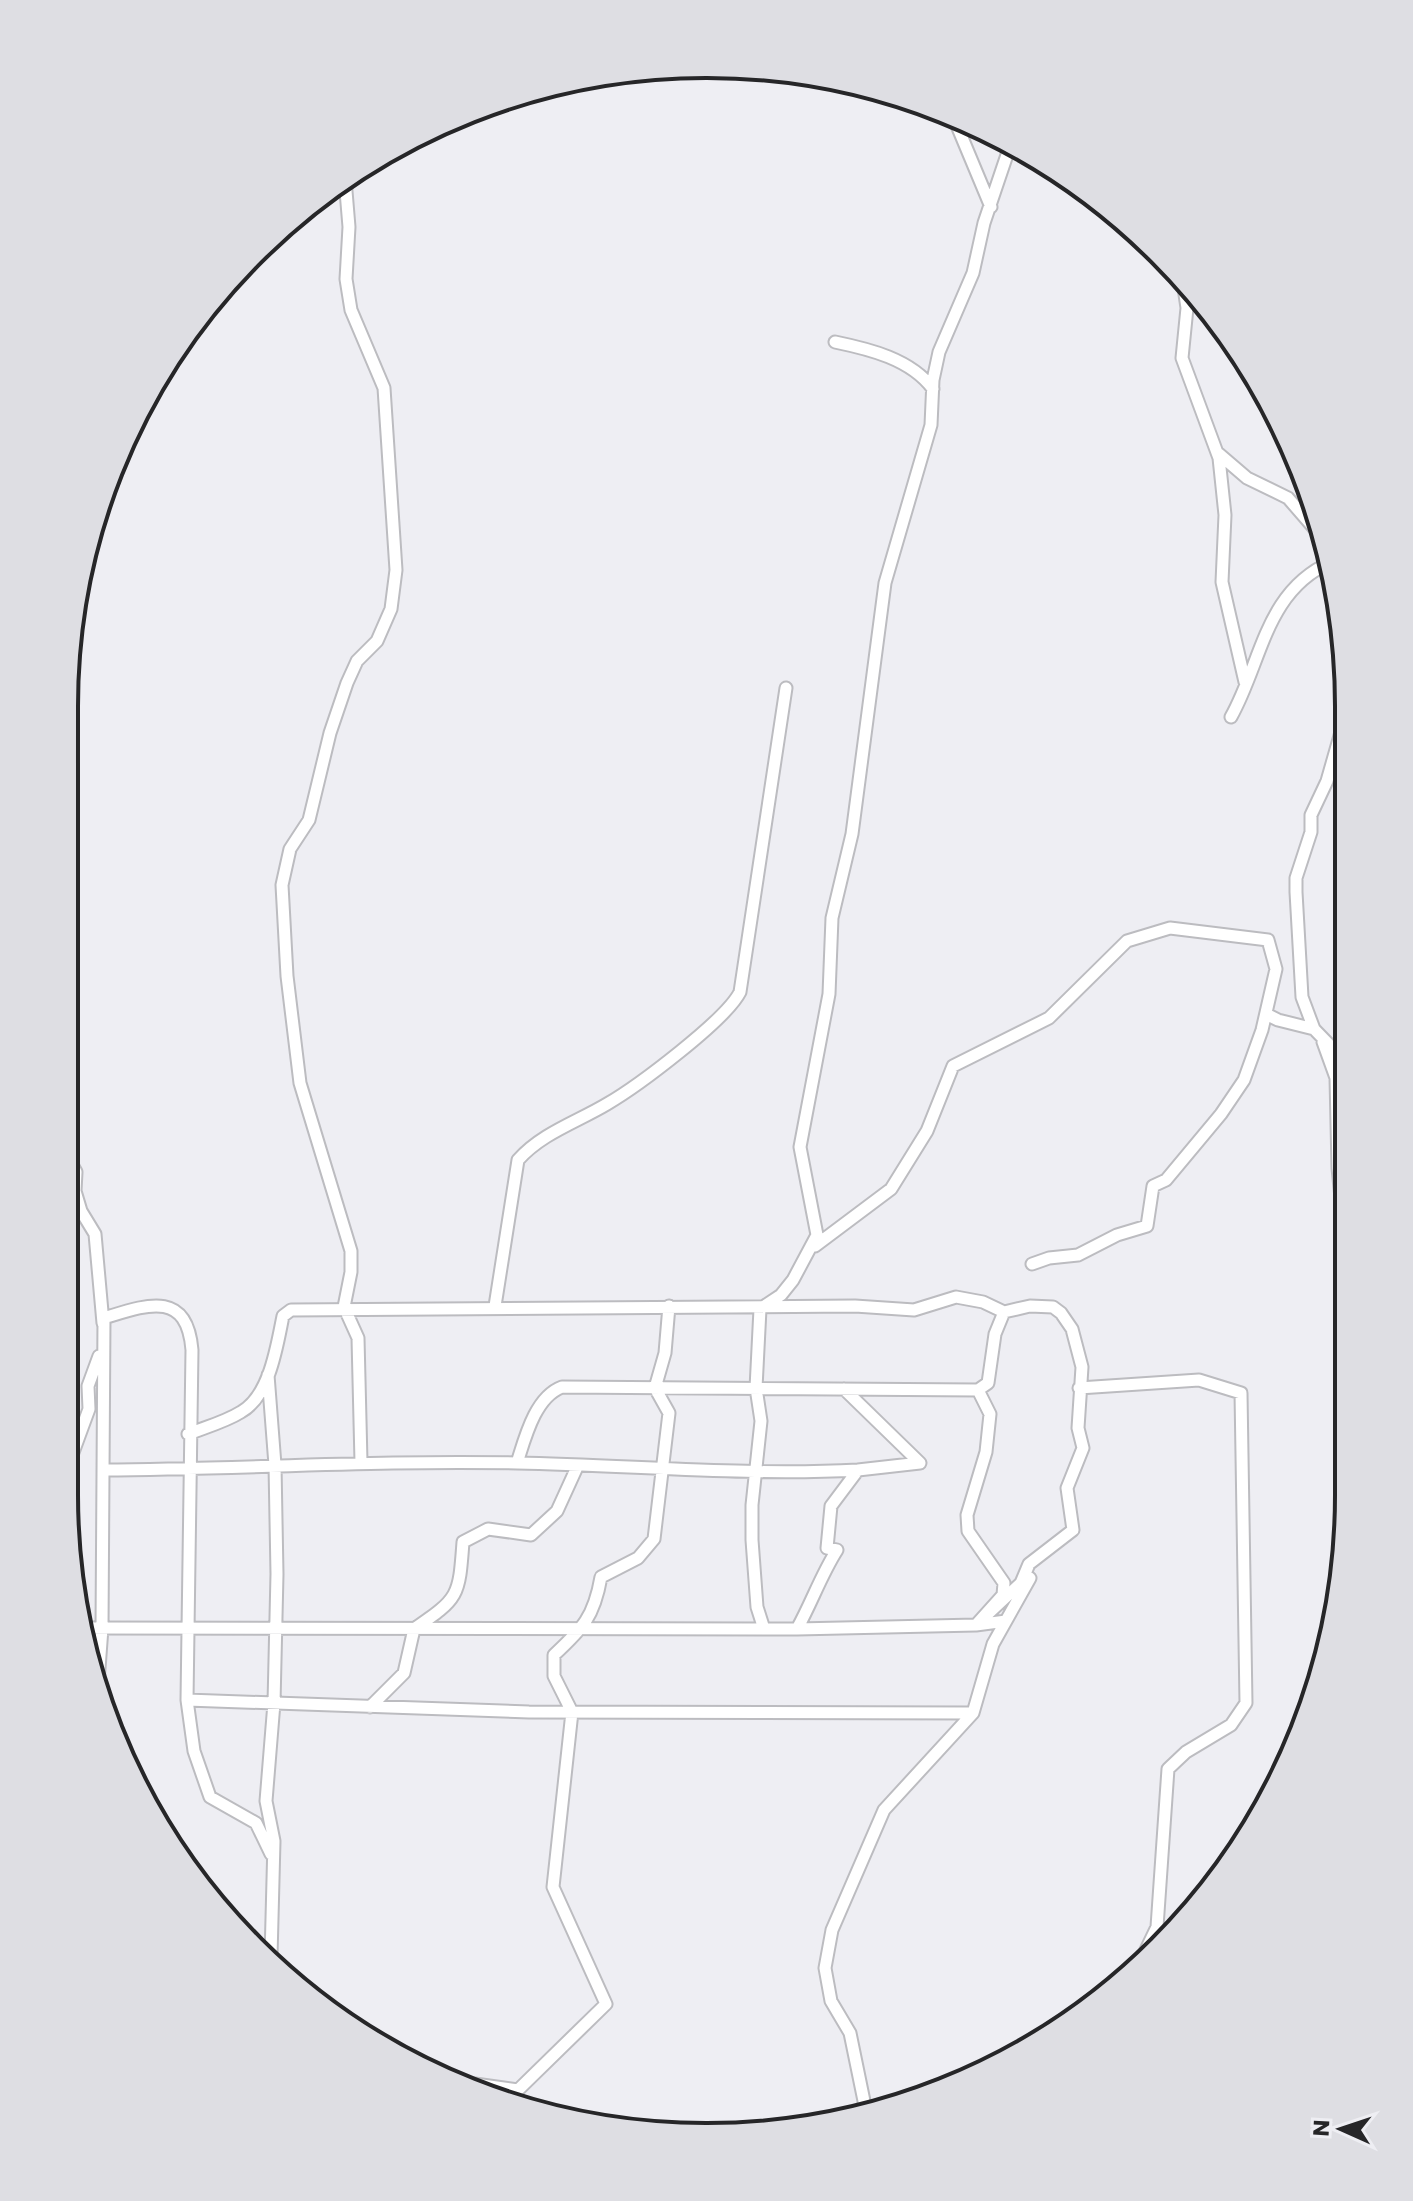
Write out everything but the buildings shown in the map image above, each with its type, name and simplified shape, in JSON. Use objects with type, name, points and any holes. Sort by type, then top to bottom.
[{"type":"street","points":[[960,132],[991,207]]},
{"type":"street","points":[[760,1309],[781,1295],[812,1249],[817,1235],[800,1147],[829,994],[834,905],[852,834],[885,583],[931,425],[939,352],[973,273],[1008,155]]},
{"type":"street","points":[[1006,161],[1010,156]]},
{"type":"street","points":[[346,192],[349,227],[346,279],[351,310],[384,388],[396,570],[391,609],[377,641],[357,661],[347,683],[330,733],[309,820],[290,849],[282,885],[287,976],[300,1083],[351,1251],[351,1272],[344,1307],[358,1338],[361,1462]]},
{"type":"street","points":[[1186,300],[1182,358],[1216,452],[1225,515],[1222,582],[1234,628],[1239,672],[1245,682]]},
{"type":"street","points":[[835,342],[890,356],[927,380],[933,389]]},
{"type":"street","points":[[1216,452],[1247,478],[1288,498],[1307,520]]},
{"type":"street","points":[[1231,717],[1269,621],[1280,604],[1320,569]]},
{"type":"street","points":[[495,1306],[518,1160],[531,1145],[609,1103],[668,1062],[733,1006],[740,992],[786,688]]},
{"type":"street","points":[[1335,753],[1327,781],[1311,815],[1311,832],[1296,878],[1300,984],[1314,1029],[1335,1052]]},
{"type":"street","points":[[812,1249],[891,1189],[927,1131],[953,1066],[1049,1018],[1127,941],[1170,928],[1268,940],[1276,969],[1266,1014],[1244,1080],[1221,1114],[1166,1180],[1153,1186],[1147,1226],[1117,1235],[1078,1255],[1049,1258],[1032,1264]]},
{"type":"street","points":[[1266,1014],[1314,1029]]},
{"type":"street","points":[[1323,1042],[1335,1075]]},
{"type":"street","points":[[78,1201],[95,1234],[104,1318],[100,1659]]},
{"type":"street","points":[[188,1434],[244,1411],[268,1374],[286,1312],[344,1307],[495,1306],[597,1310],[669,1306],[760,1309],[855,1306],[914,1310],[956,1297],[983,1302],[1004,1312],[1030,1306],[1053,1307],[1072,1329],[1082,1367],[1078,1428],[1083,1448],[1067,1488],[1073,1530],[1029,1564],[1021,1583],[976,1625]]},
{"type":"street","points":[[104,1318],[152,1305],[177,1310],[185,1320],[192,1350],[188,1434],[187,1700],[194,1751],[210,1797],[256,1823],[271,1854]]},
{"type":"street","points":[[517,2094],[606,2004],[553,1887],[572,1712],[554,1676],[554,1655],[582,1630],[595,1608],[601,1577],[638,1558],[654,1539],[665,1470],[669,1413],[655,1388],[665,1353],[669,1306]]},
{"type":"street","points":[[760,1309],[756,1388],[761,1421],[752,1505],[754,1578],[764,1629]]},
{"type":"street","points":[[517,1463],[535,1415],[552,1391],[573,1386],[978,1390],[988,1383],[995,1334],[1004,1312]]},
{"type":"street","points":[[78,1439],[89,1409],[88,1386],[98,1363],[104,1318]]},
{"type":"street","points":[[268,1374],[275,1465],[276,1629],[266,1801],[274,1841],[271,1854],[271,1947]]},
{"type":"street","points":[[1079,1388],[1199,1380],[1241,1393],[1246,1703],[1231,1725],[1186,1752],[1168,1769],[1157,1927],[1151,1938]]},
{"type":"street","points":[[104,1470],[190,1470],[361,1462],[517,1463],[665,1470],[858,1470],[920,1463],[844,1389]]},
{"type":"street","points":[[976,1625],[1003,1595],[1004,1583],[968,1531],[967,1515],[986,1452],[990,1414],[978,1390]]},
{"type":"street","points":[[370,1707],[404,1673],[414,1629],[449,1605],[460,1586],[463,1542],[488,1529],[531,1535],[557,1511],[578,1465]]},
{"type":"street","points":[[797,1629],[815,1598],[821,1575],[837,1550],[827,1548],[831,1506],[858,1470]]},
{"type":"street","points":[[864,2103],[850,2033],[831,2001],[825,1968],[832,1930],[884,1810],[973,1713],[993,1644],[1037,1558]]},
{"type":"street","points":[[92,1628],[797,1629],[976,1625],[1006,1621]]},
{"type":"street","points":[[187,1700],[572,1712],[973,1713]]},
{"type":"street","points":[[496,2087],[518,2090]]}]
